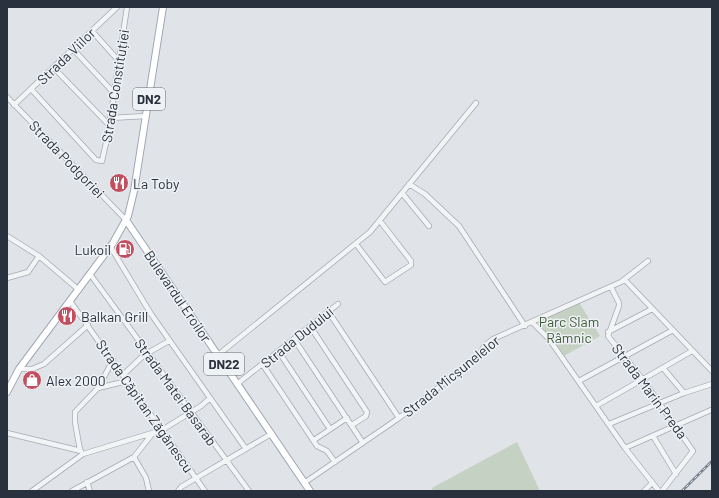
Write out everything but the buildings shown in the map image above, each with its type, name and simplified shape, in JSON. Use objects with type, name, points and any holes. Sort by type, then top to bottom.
[{"type":"main road","name":"DN2","points":[[7,392],[10,379],[90,274],[126,220],[134,191],[163,7]]},
{"type":"main road","name":"Bulevardul Eroilor","points":[[126,220],[310,491]]},
{"type":"street","name":"Strada Viilor","points":[[14,105],[117,7]]},
{"type":"street","name":"Strada Constituției","points":[[31,89],[98,162],[100,162],[103,159],[109,125],[127,7]]},
{"type":"street","points":[[92,31],[118,60]]},
{"type":"street","points":[[73,49],[113,92]]},
{"type":"street","points":[[54,68],[109,125]]},
{"type":"street","name":"Strada Podgoriei","points":[[7,97],[126,220]]},
{"type":"street","points":[[218,355],[356,244],[380,221],[476,102]]},
{"type":"street","points":[[110,118],[146,116]]},
{"type":"street","points":[[409,184],[419,189],[459,226],[525,326]]},
{"type":"street","points":[[402,193],[429,226]]},
{"type":"street","points":[[356,244],[385,282],[411,266],[411,261],[380,221]]},
{"type":"street","points":[[7,236],[39,256],[78,290]]},
{"type":"street","points":[[110,246],[169,341],[246,449]]},
{"type":"street","points":[[7,278],[28,272],[39,256]]},
{"type":"street","name":"Strada Micșunelelor","points":[[304,483],[399,418],[479,356],[487,343],[498,336],[525,326],[625,280],[648,261]]},
{"type":"street","name":"Strada Matei Basarab","points":[[90,274],[249,491]]},
{"type":"street","points":[[625,280],[712,371]]},
{"type":"street","points":[[608,332],[619,303],[611,287]]},
{"type":"street","name":"Strada Căpitan Zăgănescu","points":[[70,301],[205,491]]},
{"type":"street","name":"Strada Dudului","points":[[238,384],[338,304]]},
{"type":"street","points":[[608,332],[652,309]]},
{"type":"street","points":[[328,311],[399,418]]},
{"type":"street","points":[[532,322],[548,339],[625,448],[659,491]]},
{"type":"street","points":[[19,369],[32,369],[44,364],[88,325]]},
{"type":"street","points":[[310,326],[367,412],[366,416],[352,425]]},
{"type":"street","points":[[579,381],[673,330]]},
{"type":"street","name":"Strada Marin Preda","points":[[608,332],[608,336],[660,402],[693,451],[676,474]]},
{"type":"street","points":[[294,339],[363,443]]},
{"type":"street","points":[[123,375],[147,353],[169,341]]},
{"type":"street","points":[[596,406],[692,351]]},
{"type":"street","points":[[279,352],[330,429]]},
{"type":"street","points":[[82,452],[75,422],[75,412],[98,388],[113,360]]},
{"type":"street","points":[[263,365],[317,446],[327,451],[335,462]]},
{"type":"street","points":[[663,368],[684,393]]},
{"type":"street","points":[[98,388],[127,381]]},
{"type":"street","points":[[609,424],[660,402],[712,384]]},
{"type":"street","points":[[32,491],[82,452],[162,430],[210,398]]},
{"type":"street","points":[[625,448],[711,410]]},
{"type":"street","points":[[314,440],[347,418]]},
{"type":"street","points":[[7,433],[82,452]]},
{"type":"street","points":[[72,491],[134,457],[153,433]]},
{"type":"street","points":[[178,490],[195,478],[271,434]]},
{"type":"street","points":[[653,436],[676,474],[663,491]]},
{"type":"street","points":[[134,457],[146,478],[149,491]]},
{"type":"street","points":[[87,482],[90,491]]},
{"type":"street","points":[[644,491],[652,483]]},
{"type":"green space","name":"Parc Slam Râmnic","points":[[578,301],[600,336],[562,357],[532,322]]},
{"type":"green space","points":[[517,442],[540,491],[433,491],[432,488]]},
{"type":"railway","points":[[682,491],[712,461]]},
{"type":"place","name":"La Toby","points":[[119,183]]},
{"type":"place","name":"Lukoil","points":[[125,249]]},
{"type":"place","name":"Balkan Grill","points":[[67,316]]},
{"type":"place","name":"Alex 2000","points":[[32,380]]}]
